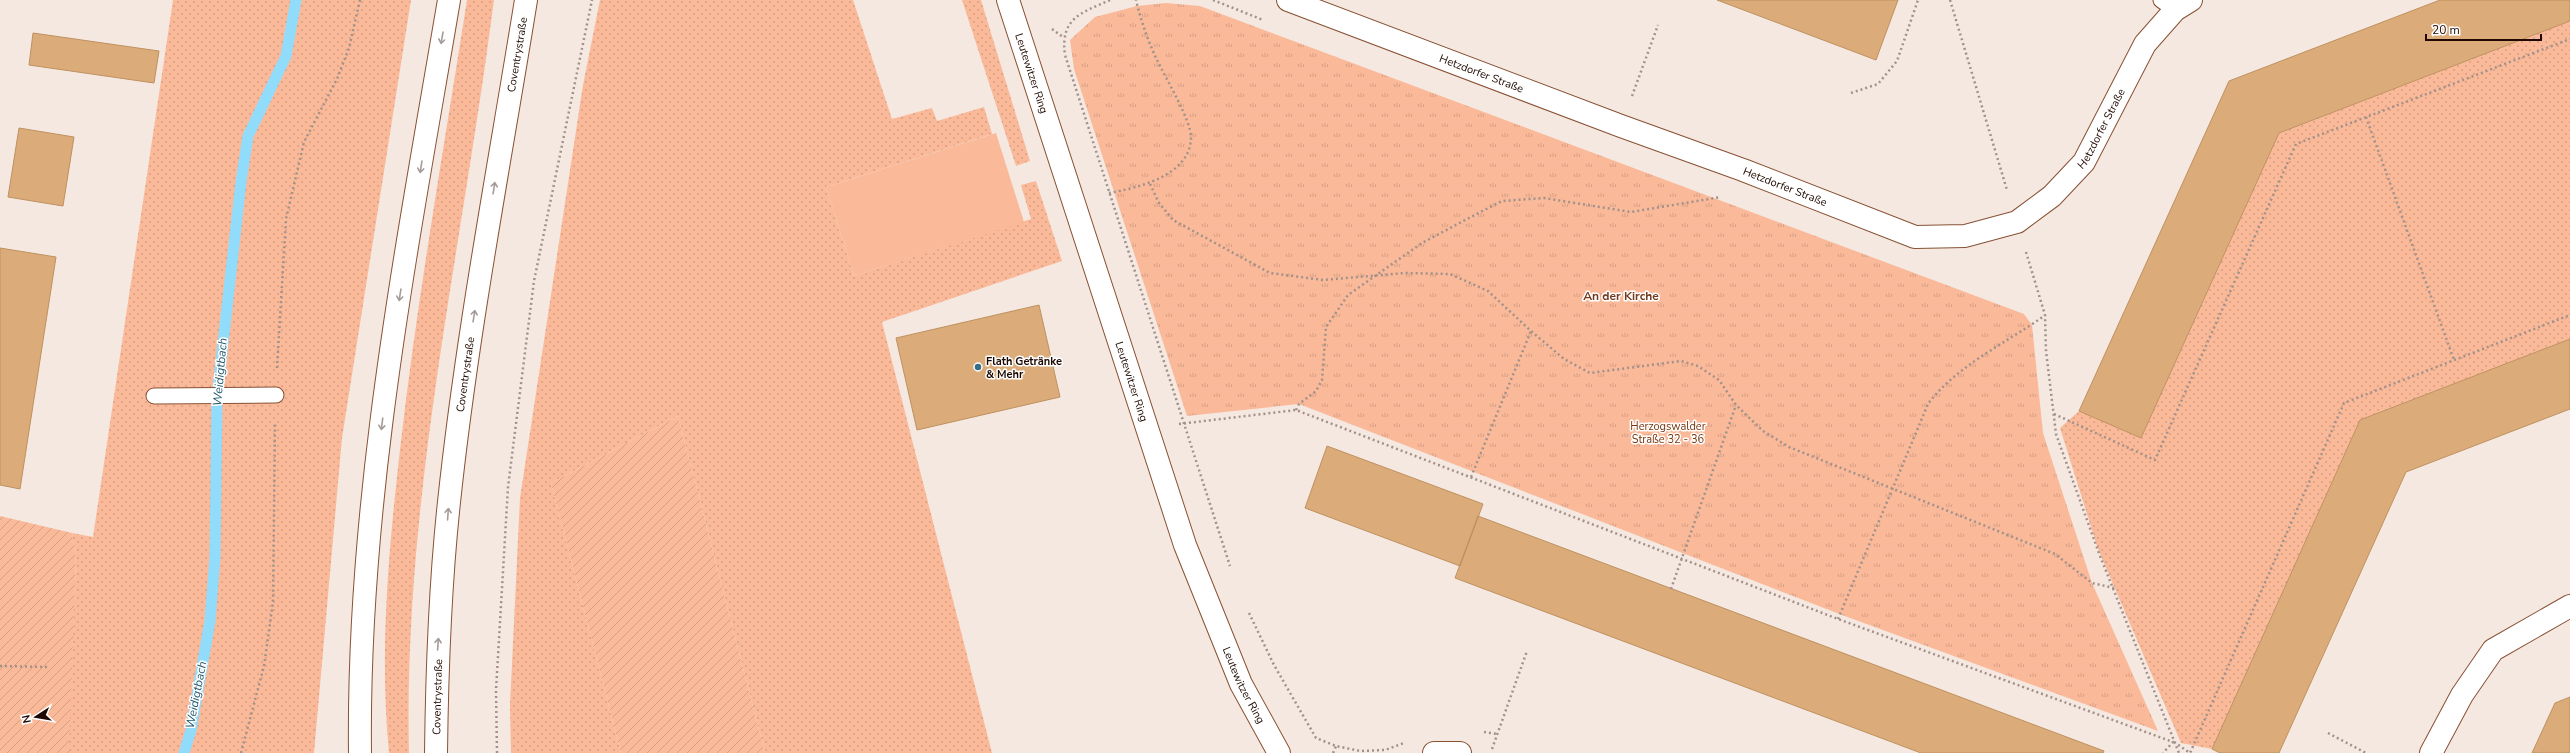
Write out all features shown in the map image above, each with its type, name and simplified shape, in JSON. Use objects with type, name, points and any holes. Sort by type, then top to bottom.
[{"type":"street","points":[[360,753],[360,662],[374,491],[394,335],[449,0]]},
{"type":"street","name":"Coventrystraße","points":[[436,753],[437,656],[449,502],[470,344],[526,0]]},
{"type":"street","name":"Leutewitzer Ring","points":[[1008,0],[1063,176],[1185,545],[1241,684],[1279,753]]},
{"type":"street","name":"Hetzdorfer Straße","points":[[1288,0],[1620,126],[1743,170],[1915,238],[1965,236],[2017,222],[2052,196],[2084,162],[2146,44],[2175,3]]},
{"type":"street","points":[[2431,753],[2462,695],[2493,650],[2570,606]]},
{"type":"street","points":[[1434,753],[1460,753]]},
{"type":"lane","points":[[154,396],[276,395]]},
{"type":"path","points":[[497,753],[496,690],[508,487],[534,281],[592,0]]},
{"type":"path","points":[[1110,0],[1085,12],[1070,23],[1063,37],[1065,55],[1232,572]]},
{"type":"path","points":[[1109,193],[1150,184],[1172,170],[1180,162],[1192,138],[1186,120],[1146,34],[1136,0]]},
{"type":"path","points":[[1851,93],[1878,84],[1897,61],[1918,0]]},
{"type":"path","points":[[1950,0],[2045,315],[2046,351],[2056,434],[2100,556],[2114,588],[2173,742],[2179,753]]},
{"type":"path","points":[[1620,126],[1658,25]]},
{"type":"path","points":[[2054,414],[2155,460],[2296,144],[2570,39]]},
{"type":"path","points":[[2366,117],[2454,360]]},
{"type":"path","points":[[1296,410],[1299,404],[1316,391],[1322,380],[1326,327],[1348,295],[1372,276],[1422,243],[1502,202],[1544,198],[1631,212],[1732,195],[1743,170]]},
{"type":"path","points":[[1150,184],[1159,203],[1173,220],[1270,272],[1323,280],[1405,273],[1450,274],[1488,291],[1530,332],[1564,359],[1590,373],[1681,361],[1698,366],[1719,380],[1736,405],[1763,431],[1789,447],[2055,554],[2092,583],[2114,588]]},
{"type":"path","points":[[1838,619],[1891,489],[1928,404],[1939,389],[2045,315]]},
{"type":"path","points":[[1149,433],[1183,423],[1296,410],[1838,619],[2173,742],[2190,753],[2344,403],[2570,315]]},
{"type":"path","points":[[1472,477],[1530,332]]},
{"type":"path","points":[[1671,589],[1680,558],[1736,405]]},
{"type":"path","points":[[1248,612],[1308,726],[1316,738],[1336,746],[1360,751],[1385,750],[1411,741]]},
{"type":"path","points":[[1491,753],[1527,651]]},
{"type":"path","points":[[0,666],[48,667]]},
{"type":"path","points":[[1482,731],[1497,734]]},
{"type":"path","points":[[2328,733],[2366,753]]},
{"type":"path","points":[[2163,753],[2173,742]]},
{"type":"path","points":[[1334,753],[1336,746]]},
{"type":"green space","points":[[173,0],[411,0],[342,438],[314,753],[68,753],[76,557],[72,533],[93,537]]},
{"type":"green space","points":[[467,0],[494,0],[481,94],[437,375],[425,469],[415,563],[410,658],[409,753],[389,753],[386,714],[385,636],[389,558],[397,480],[423,276]]},
{"type":"green space","points":[[600,0],[853,0],[892,119],[932,108],[937,121],[984,107],[992,134],[826,187],[854,276],[1031,219],[1021,185],[1036,181],[1062,261],[882,322],[992,753],[765,753],[678,416],[551,483],[621,753],[511,753],[510,705],[520,498],[583,85]]},
{"type":"green space","points":[[962,0],[981,0],[1030,161],[1016,166]]},
{"type":"green space","name":"Herzogswalder Straße 32 - 36","points":[[1166,3],[1200,6],[2024,314],[2032,325],[2043,433],[2092,583],[2158,731],[1842,615],[1299,404],[1187,416],[1074,69],[1070,40],[1095,17],[1137,6]]},
{"type":"green space","points":[[2570,21],[2570,339],[2360,420],[2212,749],[2181,743],[2098,549],[2060,428],[2079,411],[2141,438],[2279,133]]},
{"type":"green space","points":[[996,133],[1024,222],[854,276],[826,187]]},
{"type":"green space","points":[[678,416],[765,753],[621,753],[551,483]]},
{"type":"green space","points":[[0,516],[72,533],[76,557],[69,753],[0,753]]},
{"type":"building","points":[[1717,0],[1898,0],[1876,60]]},
{"type":"building","points":[[2440,0],[2570,0],[2570,21],[2279,133],[2141,438],[2079,411],[2229,81]]},
{"type":"building","points":[[33,33],[159,51],[154,83],[29,65]]},
{"type":"building","points":[[19,128],[74,137],[63,206],[8,197]]},
{"type":"building","points":[[0,248],[56,257],[20,489],[0,485]]},
{"type":"building","name":"Flath Getränke & Mehr","points":[[1039,305],[1060,397],[917,430],[896,338]]},
{"type":"building","points":[[2570,339],[2570,409],[2406,472],[2279,753],[2220,753],[2212,749],[2360,420]]},
{"type":"building","points":[[1327,446],[1483,504],[1460,566],[1305,508]]},
{"type":"building","points":[[1478,516],[2104,751],[2103,753],[1921,753],[1455,578]]},
{"type":"building","points":[[2570,697],[2570,753],[2532,753],[2555,703]]},
{"type":"waterway","name":"Weidigtbach","points":[[184,753],[191,730],[210,621],[215,557],[217,397],[241,182],[248,136],[286,56],[296,0]]},
{"type":"place","name":"Flath Getränke & Mehr","points":[[978,367]]},
{"type":"district","name":"An der Kirche","points":[[1621,296]]}]
